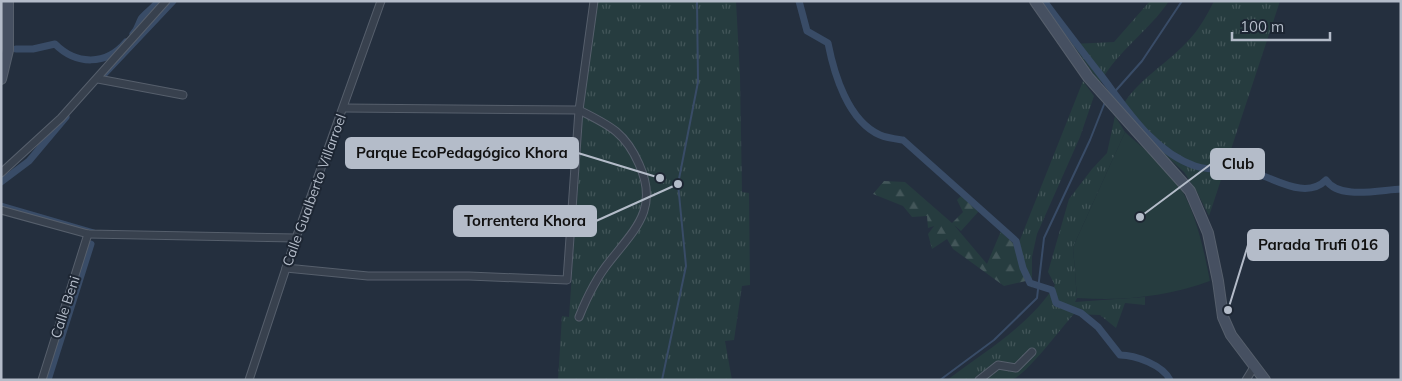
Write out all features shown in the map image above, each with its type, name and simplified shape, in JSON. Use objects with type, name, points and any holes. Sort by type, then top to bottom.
[{"type":"street","points":[[1,78],[8,1]]},
{"type":"street","points":[[1,172],[61,118],[166,1]]},
{"type":"street","name":"Calle Gualberto Villarroel","points":[[248,380],[296,238],[381,1]]},
{"type":"street","points":[[286,268],[376,276],[469,276],[567,280],[579,110],[594,1]]},
{"type":"street","points":[[1035,1],[1106,99],[1190,191],[1208,233],[1223,317],[1231,335],[1265,380]]},
{"type":"street","points":[[98,79],[183,95]]},
{"type":"street","points":[[344,108],[579,110],[603,122],[626,138],[646,179],[648,200],[642,220],[590,289],[579,317]]},
{"type":"street","points":[[1,210],[88,234],[296,238]]},
{"type":"street","name":"Calle Beni","points":[[42,380],[88,234]]},
{"type":"street","points":[[979,380],[998,365],[1016,368],[1032,352]]},
{"type":"street","points":[[1246,380],[1254,367]]},
{"type":"green space","points":[[596,1],[736,1],[740,76],[742,192],[749,193],[750,285],[742,286],[734,340],[725,341],[732,380],[558,380],[562,316],[569,317],[583,115]]},
{"type":"green space","points":[[1150,1],[1169,1],[1152,22],[1124,50],[1100,83],[1072,44],[1114,42]]},
{"type":"green space","points":[[1214,1],[1280,1],[1209,216],[1184,172],[1155,146],[1121,108],[1135,89],[1190,38],[1202,24]]},
{"type":"green space","points":[[1083,81],[1094,96],[1080,137],[1037,234],[1032,257],[1032,288],[1026,281],[1016,250]]},
{"type":"green space","points":[[1115,116],[1125,132],[1073,247],[1077,298],[1075,302],[1145,297],[1145,305],[1125,303],[1116,328],[1100,315],[1074,314],[1035,360],[1019,376],[1013,379],[947,380],[1020,325],[1033,313],[1055,285],[1048,272],[1069,199],[1107,153]]},
{"type":"green space","points":[[1125,132],[1168,171],[1185,195],[1196,223],[1210,281],[1177,291],[1145,297],[1077,298],[1073,247]]},
{"type":"green space","points":[[884,181],[905,182],[952,223],[963,212],[957,200],[961,196],[979,211],[961,231],[954,225],[987,264],[1001,231],[1014,244],[1026,281],[1004,286],[953,249],[947,239],[932,249],[928,234],[934,226],[928,228],[927,216],[912,217],[903,206],[873,194]]},
{"type":"waterway","points":[[133,34],[141,19],[158,1]]},
{"type":"waterway","points":[[105,73],[173,1]]},
{"type":"waterway","points":[[662,380],[686,266],[678,184],[698,82],[697,1]]},
{"type":"waterway","points":[[799,1],[807,31],[828,43],[834,68],[844,95],[859,119],[880,135],[903,140],[1016,241],[1023,268],[1030,283],[1052,290],[1056,303],[1081,313],[1098,327],[1120,355],[1126,355],[1155,365],[1170,380]]},
{"type":"waterway","points":[[1044,1],[1141,127],[1166,150],[1180,159],[1203,168],[1243,170],[1293,187],[1310,188],[1326,180],[1332,186],[1350,192],[1401,189]]},
{"type":"waterway","points":[[1110,97],[1142,61],[1182,1]]},
{"type":"waterway","points":[[16,49],[33,49],[55,44],[72,56],[91,60],[109,55],[126,42]]},
{"type":"waterway","points":[[940,380],[994,340],[1037,298],[1044,238],[1090,140],[1105,102]]},
{"type":"waterway","points":[[1,182],[29,161],[66,117]]},
{"type":"waterway","points":[[1,206],[94,233]]},
{"type":"waterway","points":[[48,380],[91,244]]},
{"type":"place","name":"Parque EcoPedagógico Khora","points":[[660,178]]},
{"type":"place","name":"Torrentera Khora","points":[[678,184]]},
{"type":"place","name":"Club","points":[[1140,217]]},
{"type":"place","name":"Parada Trufi 016","points":[[1228,310]]}]
